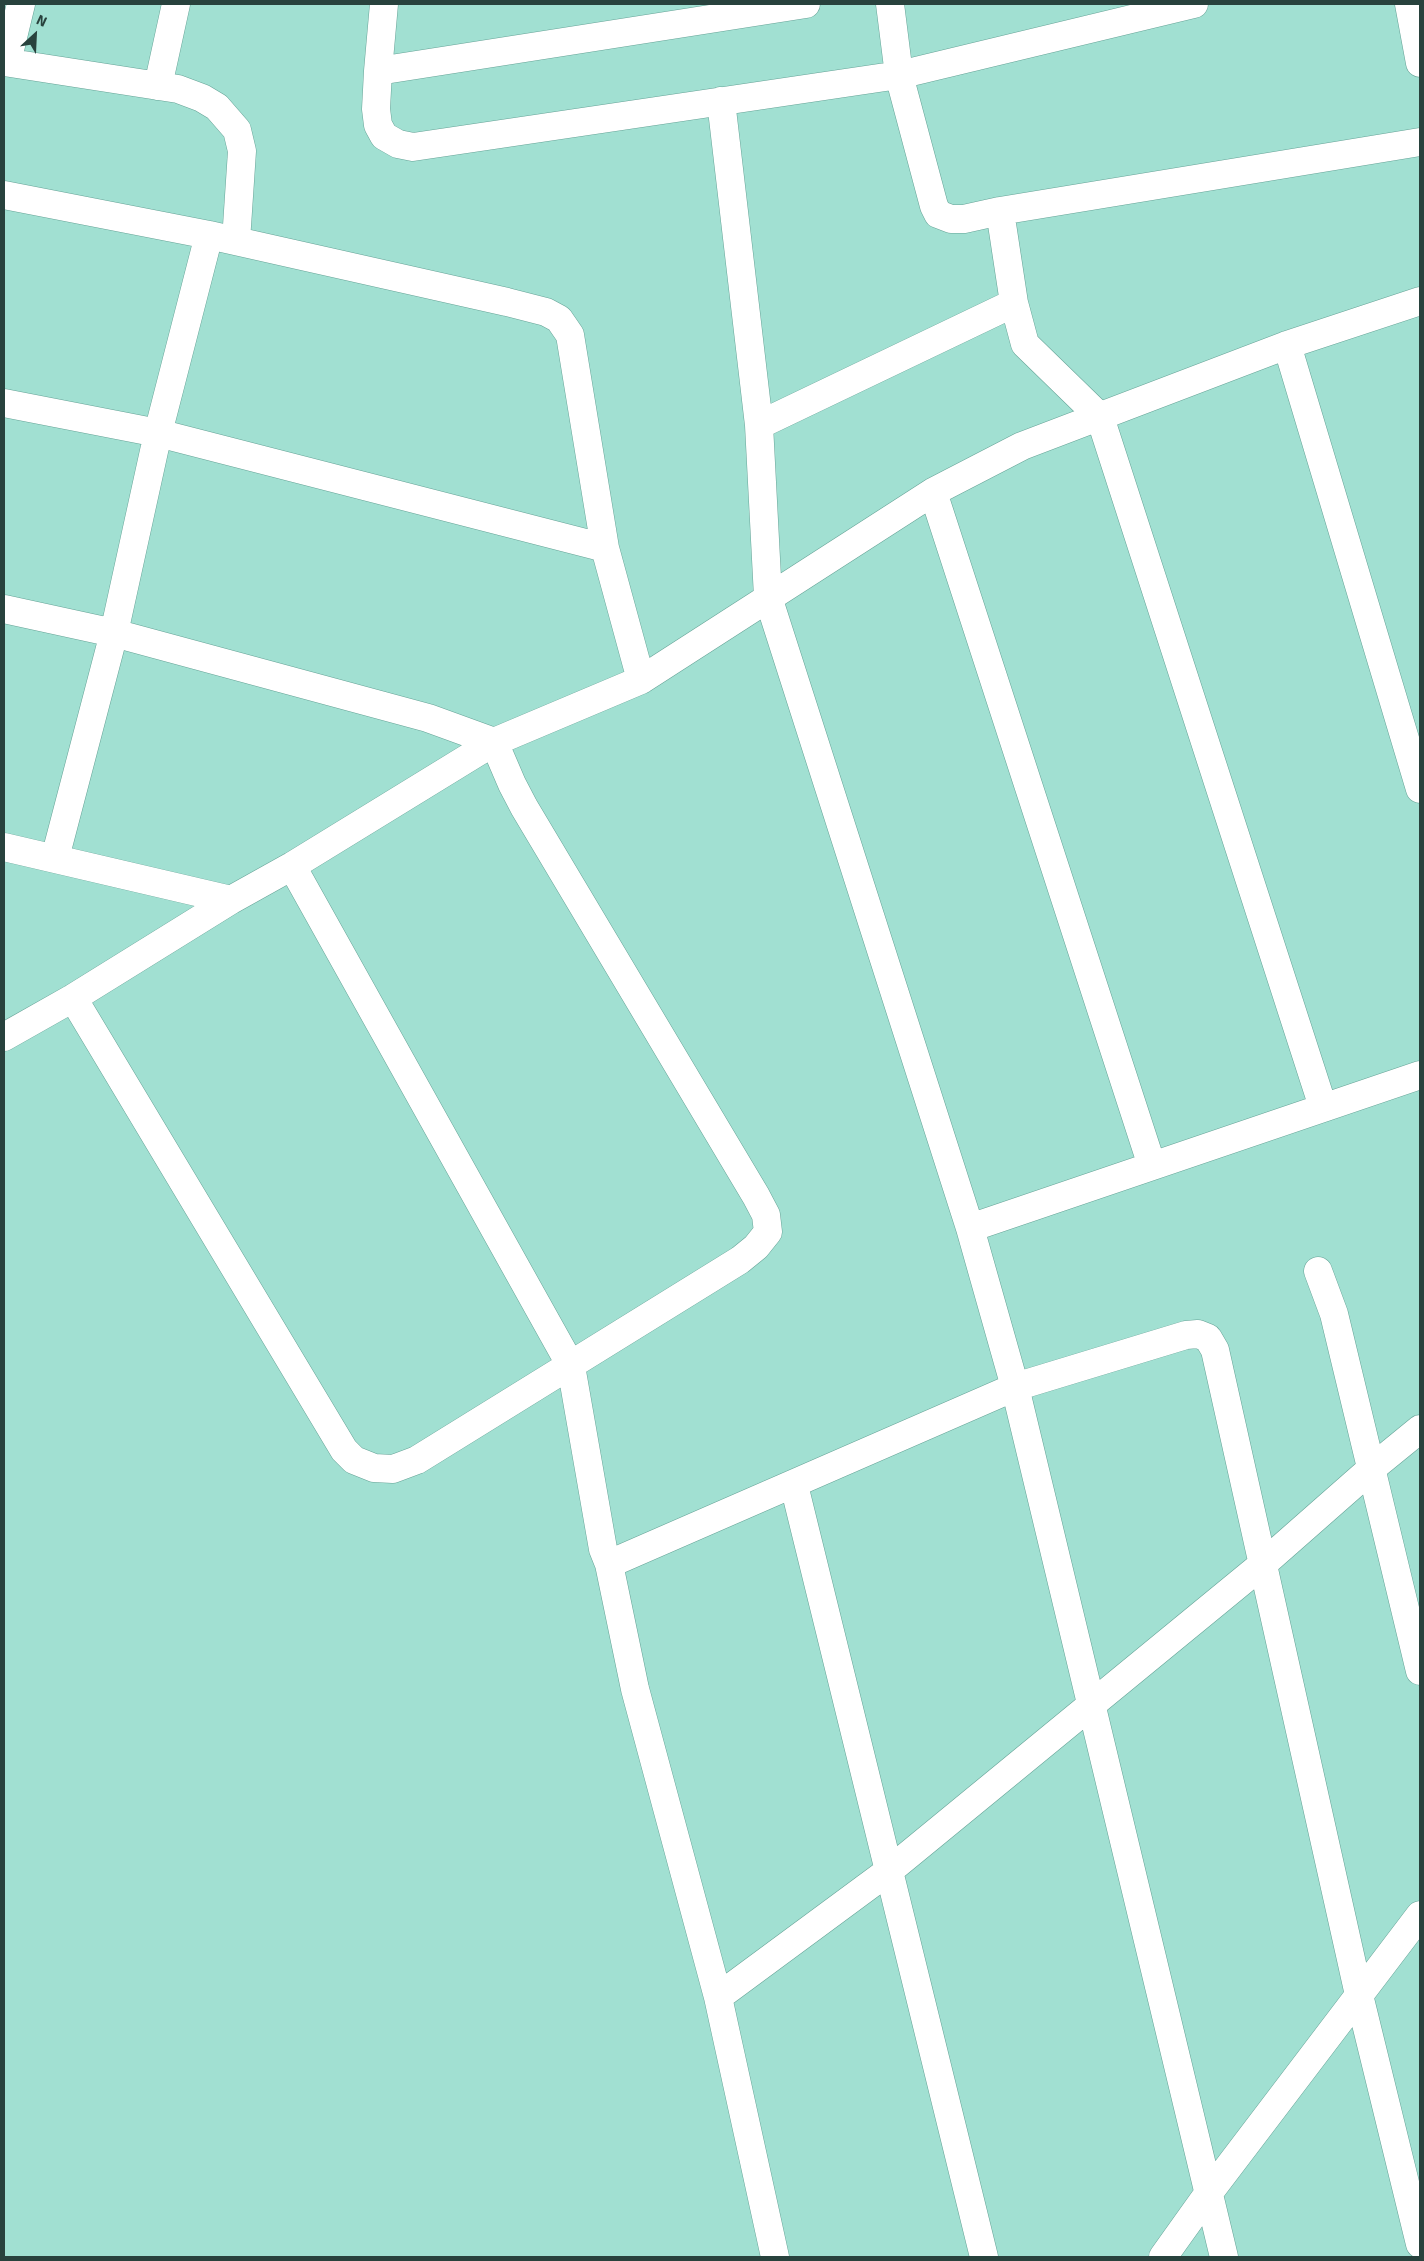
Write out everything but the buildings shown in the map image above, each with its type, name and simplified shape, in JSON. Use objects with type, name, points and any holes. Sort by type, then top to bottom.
[{"type":"street","points":[[21,4],[5,62],[178,89],[202,98],[217,107],[237,130],[242,151],[236,241]]},
{"type":"street","points":[[158,86],[176,4]]},
{"type":"street","points":[[384,4],[376,109],[378,125],[384,136],[398,144],[413,147],[899,75],[1194,4]]},
{"type":"street","points":[[378,71],[806,4]]},
{"type":"street","points":[[890,4],[899,75],[934,206],[938,214],[951,219],[964,219],[1420,142]]},
{"type":"street","points":[[1409,4],[1420,63]]},
{"type":"street","points":[[721,102],[759,425],[768,597],[970,1228],[1015,1387],[1224,2257]]},
{"type":"street","points":[[4,195],[236,241],[507,302],[546,312],[559,319],[570,335],[605,548],[641,680]]},
{"type":"street","points":[[1000,212],[1014,303],[1025,344],[1100,417],[1324,1107]]},
{"type":"street","points":[[55,858],[114,633],[158,433],[209,235]]},
{"type":"street","points":[[4,1037],[73,998],[231,900],[292,866],[494,742],[641,680],[933,492],[1022,446],[1287,345],[1420,301]]},
{"type":"street","points":[[759,425],[1014,303]]},
{"type":"street","points":[[1287,345],[1420,789]]},
{"type":"street","points":[[4,403],[158,433],[605,548]]},
{"type":"street","points":[[933,492],[1152,1166]]},
{"type":"street","points":[[4,609],[114,633],[428,718],[494,742],[524,807],[756,1196],[766,1215],[768,1232],[756,1247],[740,1260],[417,1460],[392,1469],[374,1468],[354,1460],[344,1450],[73,998]]},
{"type":"street","points":[[4,847],[231,900]]},
{"type":"street","points":[[292,866],[571,1366],[603,1549],[609,1564],[635,1689],[718,1997],[775,2257]]},
{"type":"street","points":[[970,1228],[1420,1075]]},
{"type":"street","points":[[1318,1271],[1334,1314],[1420,1671]]},
{"type":"street","points":[[609,1564],[794,1485],[1015,1387],[1186,1335],[1198,1334],[1208,1338],[1215,1350],[1359,1995],[1420,2244]]},
{"type":"street","points":[[718,1997],[890,1870],[1263,1564],[1371,1469],[1420,1429]]},
{"type":"street","points":[[794,1485],[984,2257]]},
{"type":"street","points":[[1163,2257],[1208,2194],[1420,1915]]}]
